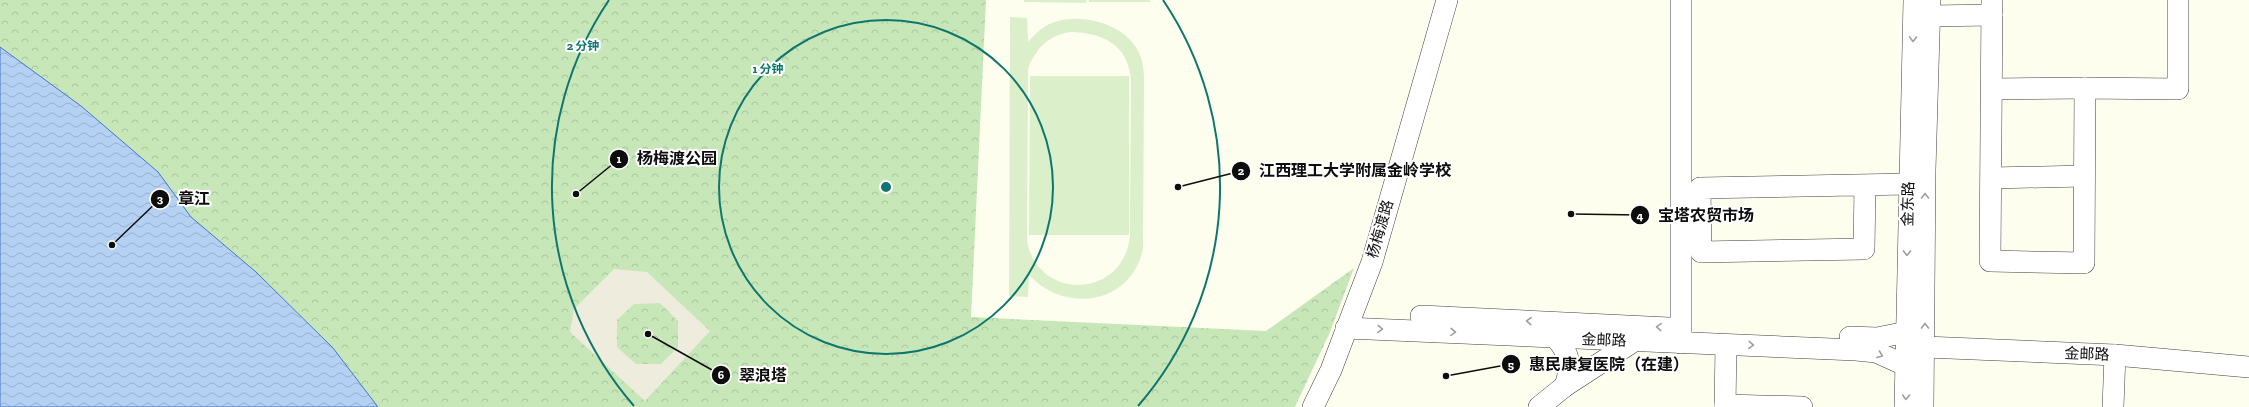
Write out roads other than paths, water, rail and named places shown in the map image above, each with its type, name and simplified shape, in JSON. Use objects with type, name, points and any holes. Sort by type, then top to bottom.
[{"type":"street","name":"杨梅渡路","points":[[1312,407],[1331,370],[1372,262],[1447,0]]},
{"type":"street","points":[[1680,0],[1682,336]]},
{"type":"street","name":"金东路","points":[[1905,407],[1907,366],[1908,184],[1914,0]]},
{"type":"street","points":[[1992,90],[2085,88],[2178,90],[2178,0]]},
{"type":"street","points":[[1930,8],[1992,8],[1992,178],[1990,261],[2084,263],[2085,88]]},
{"type":"street","name":"金东路","points":[[1923,407],[1925,347],[1925,170],[1930,8]]},
{"type":"street","points":[[1992,178],[2084,176]]},
{"type":"street","points":[[1865,185],[1864,249],[1701,252],[1700,188],[1908,184]]},
{"type":"street","name":"金邮路","points":[[1349,321],[1682,336],[1877,338],[1907,332]]},
{"type":"street","name":"金邮路","points":[[1349,321],[1556,338],[1634,341],[1682,336],[1726,344],[1856,350],[1876,352],[1907,366]]},
{"type":"street","points":[[1556,338],[1564,347],[1570,363],[1565,386]]},
{"type":"street","points":[[1539,407],[1565,386],[1634,341]]},
{"type":"street","points":[[1726,344],[1725,406],[1802,407]]},
{"type":"street","name":"金邮路","points":[[1925,347],[2114,355],[2249,367]]},
{"type":"street","points":[[2113,407],[2114,355]]},
{"type":"water","points":[[0,47],[81,106],[158,172],[191,217],[256,272],[333,348],[378,407],[0,407]]},
{"type":"place","name":"江西理工大学附属金岭学校","points":[[1178,187]]},
{"type":"place","name":"杨梅渡公园","points":[[576,194]]},
{"type":"place","name":"宝塔农贸市场","points":[[1571,214]]},
{"type":"place","name":"章江","points":[[112,245]]},
{"type":"place","name":"翠浪塔","points":[[648,334]]},
{"type":"place","name":"惠民康复医院（在建）","points":[[1446,376]]}]
